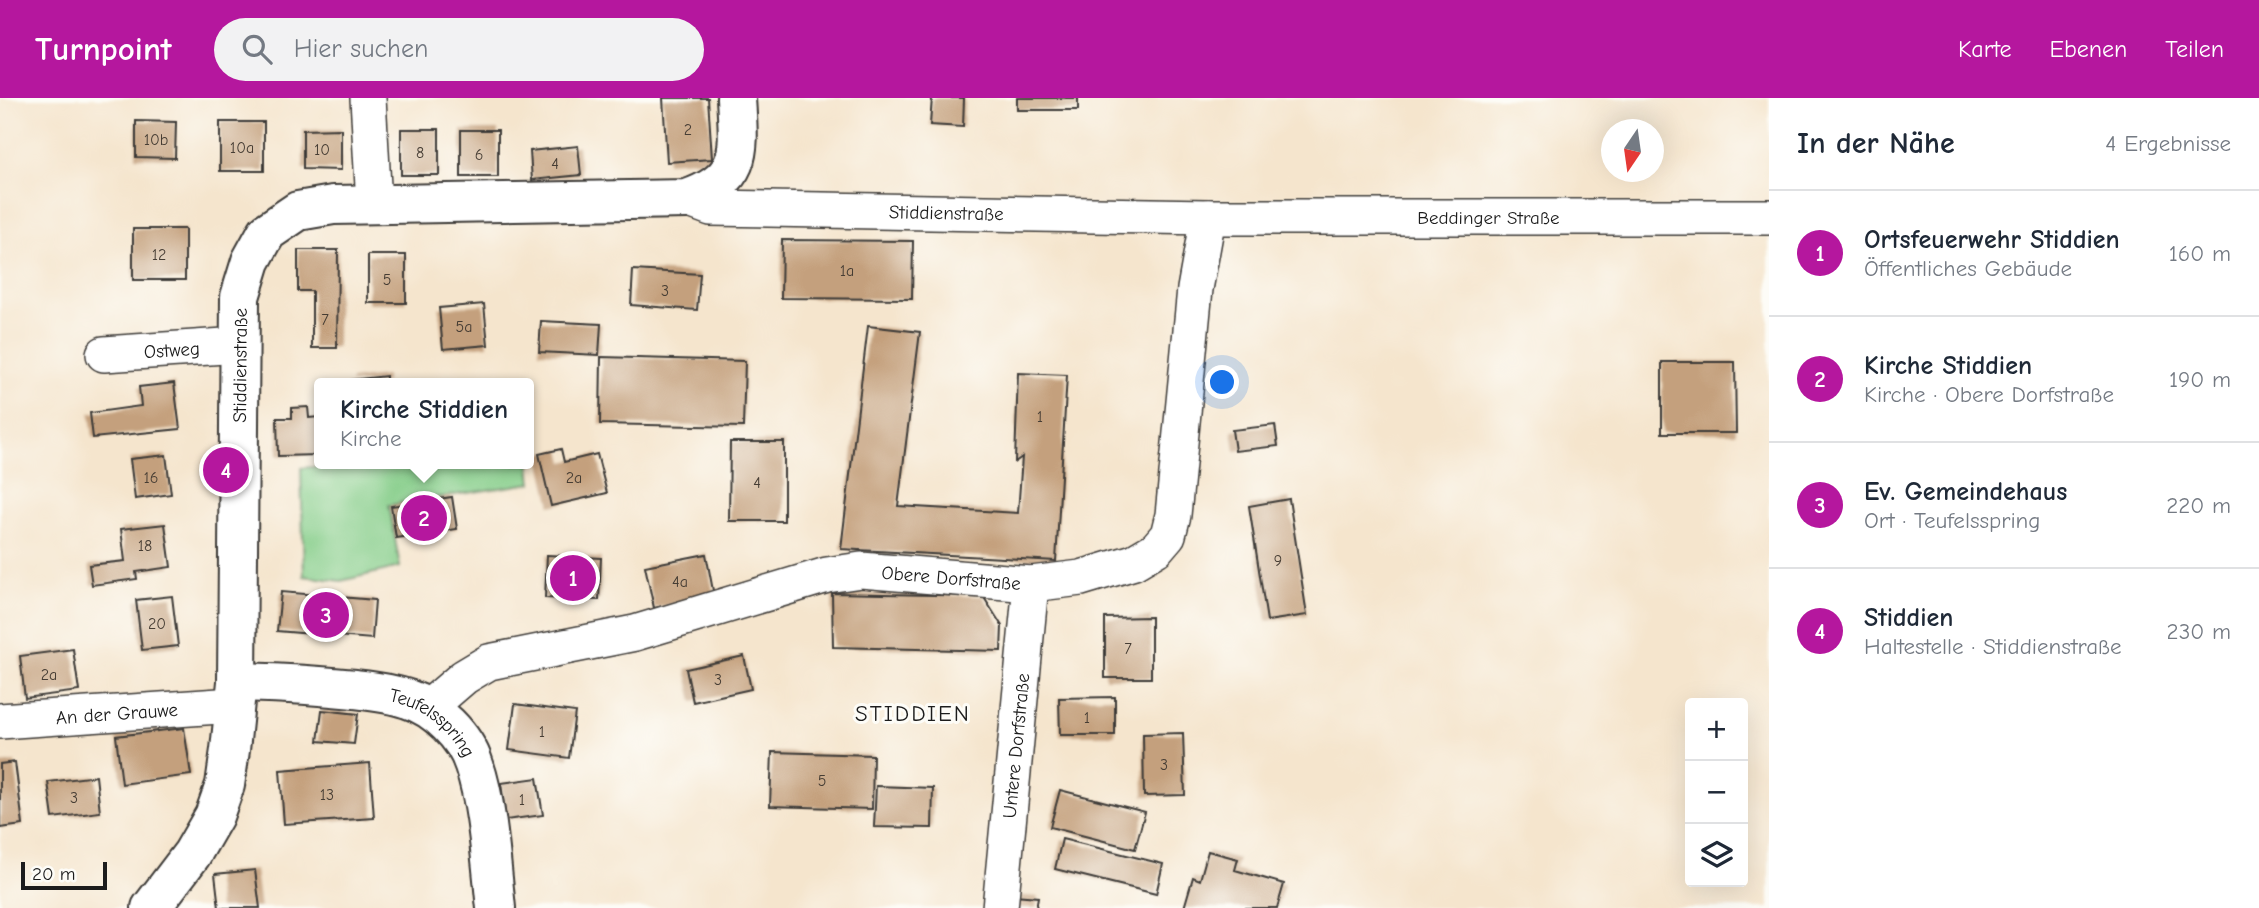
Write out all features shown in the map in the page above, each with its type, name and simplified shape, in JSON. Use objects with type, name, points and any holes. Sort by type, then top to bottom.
[{"type":"street","points":[[368,98],[374,204]]},
{"type":"street","name":"Stiddienstraße","points":[[687,199],[710,189],[729,171],[737,157],[739,141],[736,98]]},
{"type":"street","name":"Stiddienstraße","points":[[152,908],[191,854],[214,816],[225,785],[235,694],[240,297],[251,261],[267,232],[298,211],[333,205],[687,199],[711,208],[1208,217]]},
{"type":"street","name":"Beddinger Straße","points":[[1208,217],[1769,216]]},
{"type":"street","name":"Obere Dorfstraße","points":[[428,708],[464,677],[489,662],[635,633],[827,575],[861,570],[1031,584],[1081,578],[1134,562],[1156,549],[1168,535],[1173,515],[1195,289],[1208,217]]},
{"type":"street","name":"Ostweg","points":[[104,354],[240,345]]},
{"type":"street","name":"Untere Dorfstraße","points":[[1000,908],[1031,584]]},
{"type":"street","name":"Teufelsspring","points":[[235,694],[328,686],[378,692],[407,699],[428,708],[457,734],[474,763],[496,908]]},
{"type":"street","name":"An der Grauwe","points":[[0,721],[235,694]]},
{"type":"green space","points":[[301,468],[530,469],[532,483],[389,505],[400,567],[341,581],[304,576]]},
{"type":"building","points":[[663,98],[708,98],[712,159],[667,162]]},
{"type":"building","points":[[932,98],[964,98],[963,127],[930,125]]},
{"type":"building","points":[[1017,98],[1078,98],[1078,110],[1017,110]]},
{"type":"building","points":[[136,121],[176,122],[175,158],[136,157]]},
{"type":"building","points":[[220,122],[264,122],[264,171],[220,171]]},
{"type":"building","points":[[341,129],[341,170],[303,169],[303,130]]},
{"type":"building","points":[[401,129],[439,129],[439,175],[401,175]]},
{"type":"building","points":[[461,130],[498,130],[498,177],[461,177]]},
{"type":"building","points":[[578,146],[581,175],[532,180],[530,151]]},
{"type":"building","points":[[133,229],[185,229],[185,280],[133,280]]},
{"type":"building","points":[[782,240],[913,241],[912,299],[781,298]]},
{"type":"building","points":[[298,250],[338,250],[337,348],[312,348],[312,291],[298,291]]},
{"type":"building","points":[[368,255],[406,255],[406,303],[368,303]]},
{"type":"building","points":[[633,270],[700,274],[697,310],[631,305]]},
{"type":"building","points":[[484,304],[488,345],[443,349],[439,308]]},
{"type":"building","points":[[541,321],[601,324],[599,355],[539,352]]},
{"type":"building","points":[[868,326],[920,332],[898,506],[1018,513],[1022,457],[1015,462],[1018,373],[1067,375],[1056,561],[841,549]]},
{"type":"building","points":[[601,357],[745,361],[743,427],[600,424]]},
{"type":"building","points":[[1662,362],[1735,362],[1736,433],[1662,433]]},
{"type":"building","points":[[174,383],[180,429],[93,438],[90,413],[141,406],[139,387]]},
{"type":"building","points":[[308,407],[309,418],[314,418],[314,455],[278,456],[277,418],[292,418],[292,408]]},
{"type":"building","points":[[1275,425],[1278,446],[1235,451],[1232,430]]},
{"type":"building","points":[[730,442],[784,442],[784,521],[729,521]]},
{"type":"building","points":[[561,449],[564,462],[597,454],[607,493],[551,506],[539,454]]},
{"type":"building","points":[[166,455],[171,494],[135,499],[130,459]]},
{"type":"building","points":[[452,497],[457,529],[396,538],[391,506]]},
{"type":"building","points":[[1289,499],[1307,615],[1267,621],[1249,506]]},
{"type":"building","points":[[165,524],[171,567],[136,572],[137,579],[92,585],[89,565],[125,561],[121,529]]},
{"type":"building","points":[[706,554],[714,596],[654,608],[645,566]]},
{"type":"building","points":[[547,555],[601,558],[599,600],[545,598]]},
{"type":"building","points":[[281,592],[375,600],[372,639],[277,631]]},
{"type":"building","points":[[832,593],[983,596],[1002,626],[1001,651],[833,647]]},
{"type":"building","points":[[172,596],[178,646],[142,650],[136,600]]},
{"type":"building","points":[[1151,617],[1151,678],[1105,678],[1105,618]]},
{"type":"building","points":[[73,649],[79,691],[25,698],[20,656]]},
{"type":"building","points":[[744,656],[751,689],[693,702],[686,669]]},
{"type":"building","points":[[1115,697],[1115,735],[1060,735],[1059,698]]},
{"type":"building","points":[[515,704],[575,712],[569,758],[509,750]]},
{"type":"building","points":[[322,710],[358,714],[354,744],[318,741]]},
{"type":"building","points":[[184,728],[191,775],[122,784],[116,736]]},
{"type":"building","points":[[1183,733],[1185,795],[1144,796],[1143,734]]},
{"type":"building","points":[[772,752],[873,755],[872,809],[770,806]]},
{"type":"building","points":[[15,762],[23,825],[0,828],[0,764]]},
{"type":"building","points":[[370,763],[374,818],[284,824],[280,770]]},
{"type":"building","points":[[96,776],[100,812],[53,818],[48,782]]},
{"type":"building","points":[[537,778],[543,815],[506,820],[501,783]]},
{"type":"building","points":[[876,786],[933,788],[932,828],[874,827]]},
{"type":"building","points":[[1060,790],[1145,812],[1135,849],[1050,827]]},
{"type":"building","points":[[1062,839],[1163,864],[1156,894],[1055,869]]},
{"type":"building","points":[[1208,851],[1238,859],[1235,870],[1284,884],[1277,908],[1184,908],[1193,877],[1200,880]]},
{"type":"building","points":[[255,870],[260,908],[219,908],[215,874]]},
{"type":"building","points":[[1014,895],[1038,897],[1036,908],[1013,908]]},
{"type":"place","name":"Stiddien","points":[[226,470]]},
{"type":"place","name":"Kirche Stiddien","points":[[424,518]]},
{"type":"place","name":"Ortsfeuerwehr Stiddien","points":[[573,578]]},
{"type":"place","name":"Ev. Gemeindehaus","points":[[326,615]]},
{"type":"district","name":"STIDDIEN","points":[[913,713]]}]
